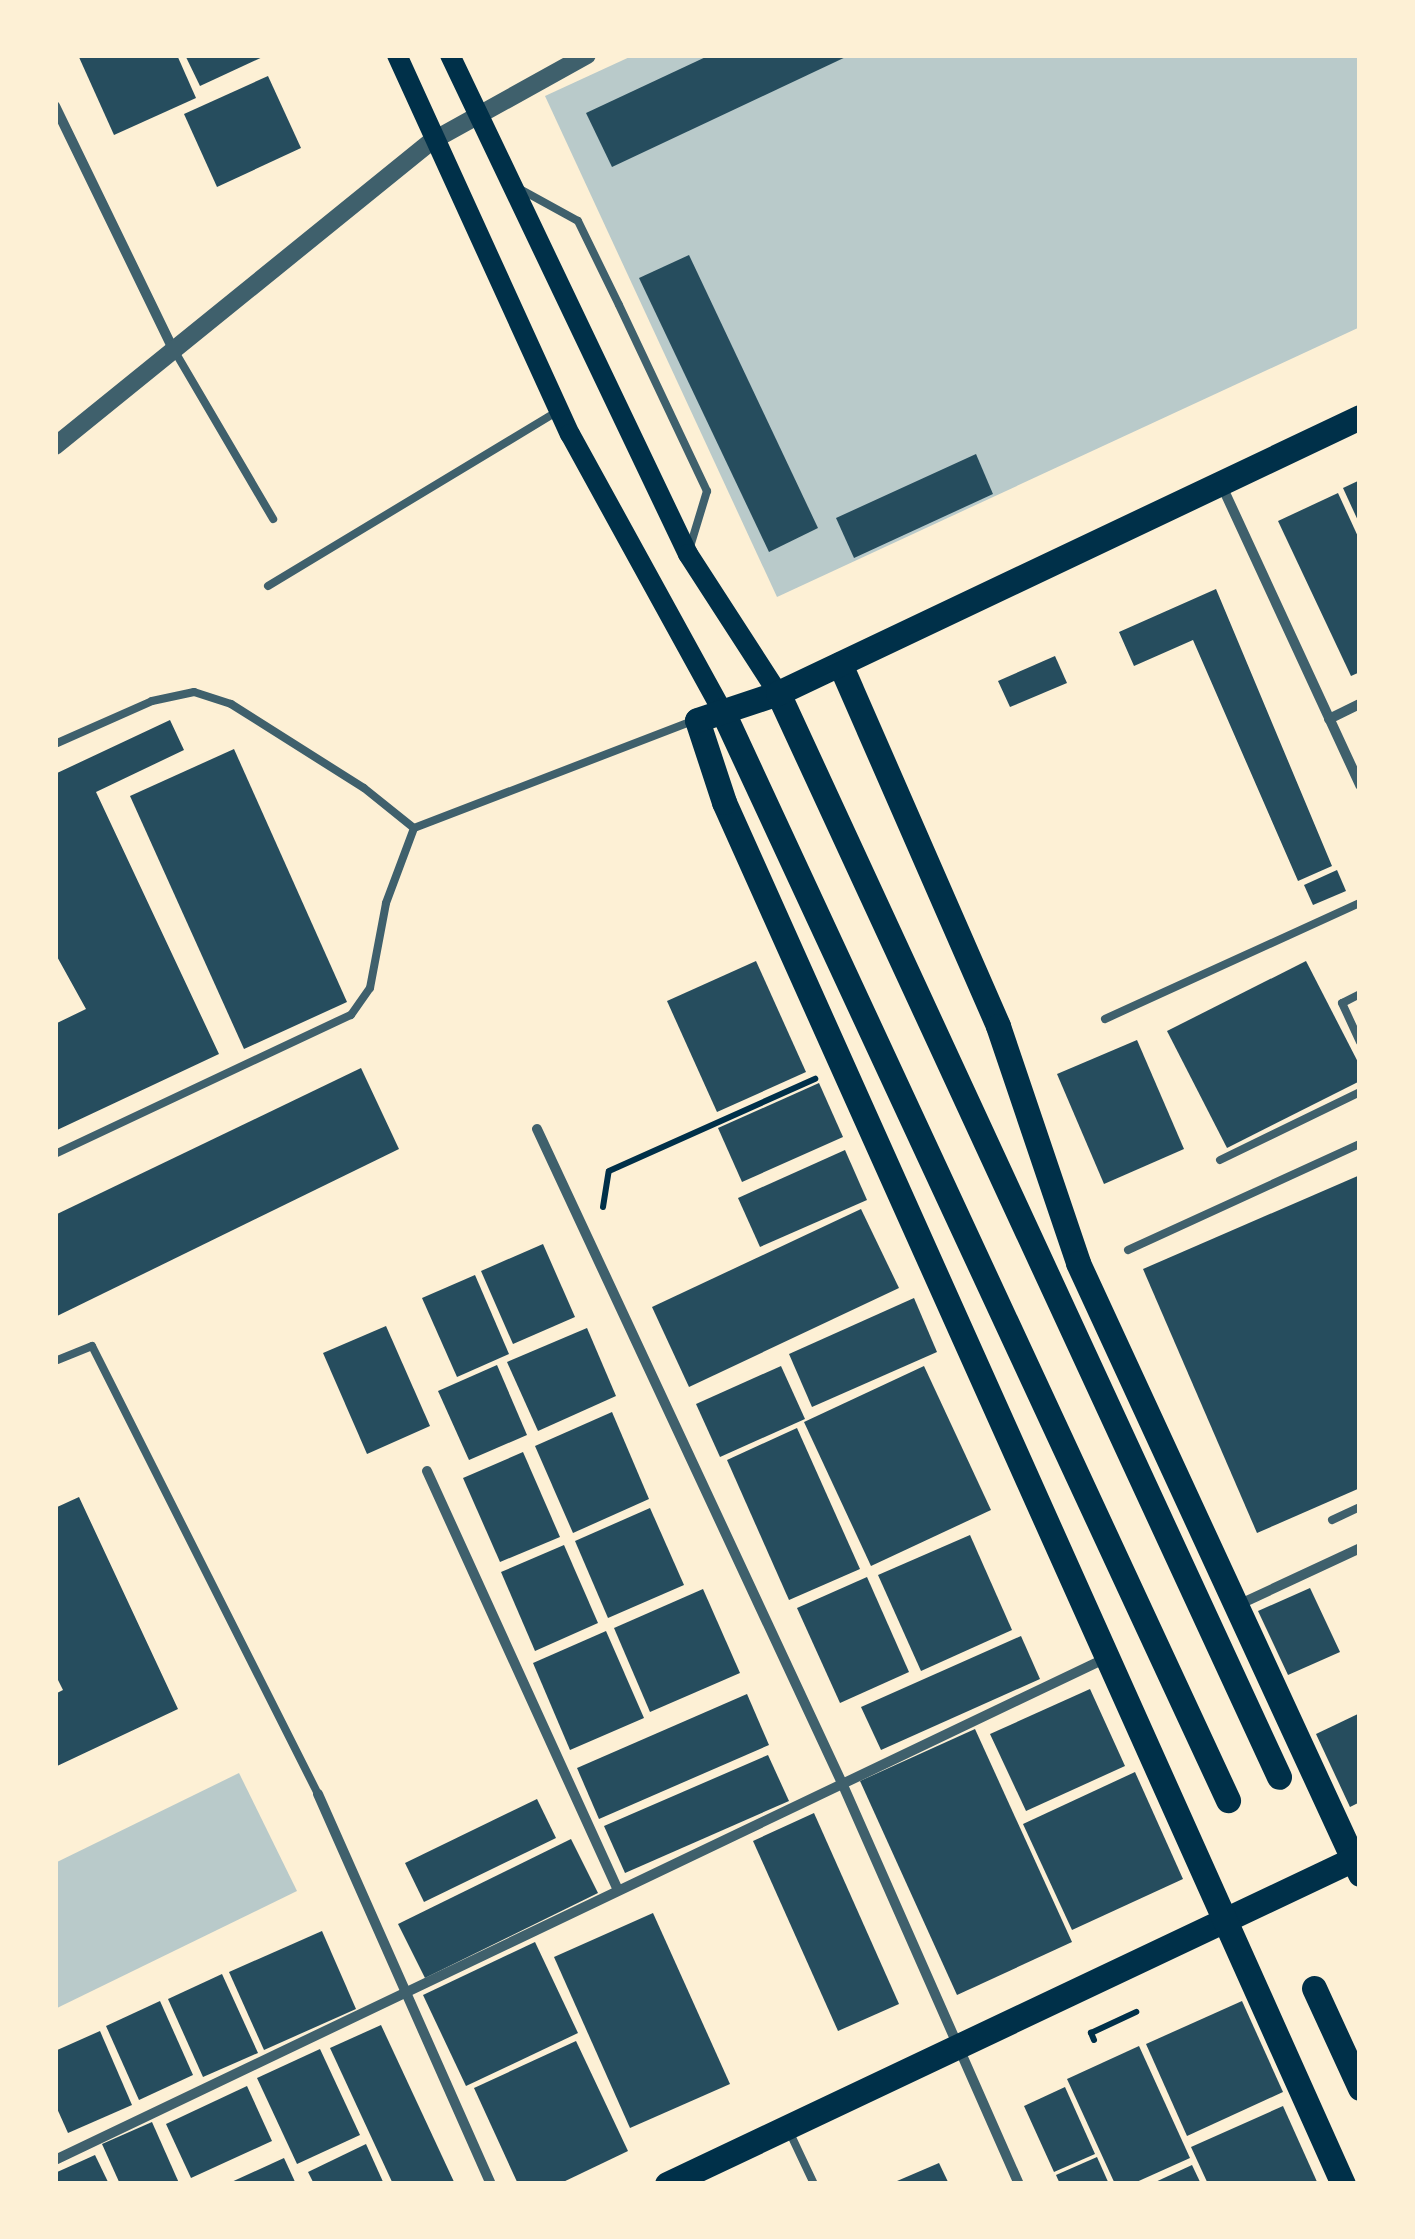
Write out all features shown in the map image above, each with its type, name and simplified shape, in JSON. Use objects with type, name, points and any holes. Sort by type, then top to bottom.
[{"type":"main road","points":[[397,55],[432,140],[560,410],[722,710],[1228,1800]]},
{"type":"main road","points":[[450,55],[688,554],[778,694],[1279,1777]]},
{"type":"main road","points":[[1344,2184],[1224,1921],[1111,1656],[724,802],[697,720],[778,694],[1360,417]]},
{"type":"main road","points":[[666,2184],[1224,1921],[1358,1864],[1078,1263],[998,1026],[840,664]]},
{"type":"main road","points":[[1314,1988],[1360,2088]]},
{"type":"street","points":[[55,446],[172,346],[432,140],[474,112],[587,55]]},
{"type":"street","points":[[55,106],[172,346]]},
{"type":"street","points":[[1221,484],[1360,785]]},
{"type":"street","points":[[1329,718],[1360,704]]},
{"type":"street","points":[[537,1128],[842,1784],[1019,2184]]},
{"type":"street","points":[[427,1471],[618,1890]]},
{"type":"street","points":[[1236,1606],[1360,1548]]},
{"type":"street","points":[[55,2160],[1111,1656]]},
{"type":"street","points":[[318,1794],[402,1992],[491,2184]]},
{"type":"lane","points":[[510,184],[578,221],[707,491],[688,554]]},
{"type":"lane","points":[[172,346],[274,520]]},
{"type":"lane","points":[[268,586],[560,410]]},
{"type":"lane","points":[[55,744],[152,701],[194,692],[231,704],[364,788],[414,828]]},
{"type":"lane","points":[[55,1154],[351,1015],[370,988],[386,903],[414,828],[697,720]]},
{"type":"lane","points":[[1105,1019],[1360,903]]},
{"type":"lane","points":[[1360,994],[1342,1003],[1360,1042]]},
{"type":"lane","points":[[1220,1160],[1360,1092]]},
{"type":"lane","points":[[1128,1250],[1360,1144]]},
{"type":"lane","points":[[55,1361],[92,1346],[318,1794]]},
{"type":"lane","points":[[1332,1520],[1360,1506]]},
{"type":"lane","points":[[788,2127],[814,2184]]},
{"type":"path","points":[[595,1252],[609,1171],[844,1066]]},
{"type":"path","points":[[1094,2040],[1091,2033],[1136,2012]]},
{"type":"shaded area","points":[[634,55],[1360,55],[1360,327],[777,597],[545,96]]},
{"type":"shaded area","points":[[239,1773],[297,1891],[55,2009],[55,1863]]},
{"type":"building","points":[[78,55],[177,55],[196,98],[114,135]]},
{"type":"building","points":[[185,55],[267,55],[200,86]]},
{"type":"building","points":[[710,55],[850,55],[612,167],[586,113]]},
{"type":"building","points":[[268,76],[301,148],[217,187],[184,114]]},
{"type":"building","points":[[689,255],[818,528],[769,552],[639,278]]},
{"type":"building","points":[[976,454],[993,494],[854,558],[836,518]]},
{"type":"building","points":[[1360,480],[1360,525],[1343,488]]},
{"type":"building","points":[[1338,493],[1360,541],[1360,672],[1351,676],[1278,521]]},
{"type":"building","points":[[1216,589],[1332,866],[1298,881],[1193,640],[1134,666],[1119,632]]},
{"type":"building","points":[[1055,656],[1067,683],[1010,707],[998,681]]},
{"type":"building","points":[[170,720],[184,750],[96,792],[219,1054],[55,1131],[55,1024],[86,1009],[55,953],[55,774]]},
{"type":"building","points":[[234,749],[347,1002],[244,1049],[130,796]]},
{"type":"building","points":[[1337,870],[1346,891],[1313,905],[1304,885]]},
{"type":"building","points":[[756,961],[806,1072],[717,1112],[667,1001]]},
{"type":"building","points":[[1306,961],[1360,1066],[1360,1081],[1227,1148],[1167,1031]]},
{"type":"building","points":[[1137,1040],[1184,1149],[1104,1184],[1057,1074]]},
{"type":"building","points":[[361,1068],[399,1149],[55,1317],[55,1215]]},
{"type":"building","points":[[819,1083],[843,1137],[742,1182],[718,1128]]},
{"type":"building","points":[[845,1150],[867,1200],[760,1247],[738,1198]]},
{"type":"building","points":[[1360,1175],[1360,1488],[1257,1533],[1143,1269]]},
{"type":"building","points":[[861,1209],[899,1288],[689,1387],[652,1307]]},
{"type":"building","points":[[543,1244],[575,1317],[513,1344],[481,1271]]},
{"type":"building","points":[[475,1275],[509,1354],[457,1377],[422,1298]]},
{"type":"building","points":[[914,1298],[937,1352],[812,1407],[789,1354]]},
{"type":"building","points":[[386,1326],[430,1426],[367,1454],[323,1353]]},
{"type":"building","points":[[587,1328],[616,1396],[538,1431],[507,1362]]},
{"type":"building","points":[[497,1365],[527,1435],[469,1460],[438,1391]]},
{"type":"building","points":[[781,1366],[805,1419],[720,1457],[696,1404]]},
{"type":"building","points":[[924,1366],[991,1510],[871,1566],[804,1422]]},
{"type":"building","points":[[612,1412],[649,1499],[573,1533],[535,1446]]},
{"type":"building","points":[[797,1428],[860,1569],[789,1600],[727,1460]]},
{"type":"building","points":[[523,1452],[560,1537],[500,1562],[463,1478]]},
{"type":"building","points":[[79,1497],[178,1709],[55,1767],[55,1694],[63,1690],[55,1674],[55,1508]]},
{"type":"building","points":[[650,1508],[684,1585],[608,1618],[575,1541]]},
{"type":"building","points":[[970,1535],[1012,1630],[921,1671],[878,1575]]},
{"type":"building","points":[[564,1545],[598,1623],[535,1651],[501,1572]]},
{"type":"building","points":[[867,1577],[909,1672],[840,1703],[797,1608]]},
{"type":"building","points":[[1310,1588],[1340,1652],[1288,1675],[1258,1611]]},
{"type":"building","points":[[703,1589],[740,1673],[650,1712],[614,1628]]},
{"type":"building","points":[[606,1631],[644,1718],[570,1750],[533,1663]]},
{"type":"building","points":[[1021,1636],[1040,1679],[881,1750],[861,1707]]},
{"type":"building","points":[[1090,1689],[1125,1766],[1026,1811],[990,1734]]},
{"type":"building","points":[[747,1694],[769,1745],[599,1819],[577,1768]]},
{"type":"building","points":[[1360,1713],[1360,1802],[1350,1807],[1316,1734]]},
{"type":"building","points":[[975,1729],[1072,1942],[957,1995],[860,1781]]},
{"type":"building","points":[[768,1755],[789,1801],[625,1873],[604,1826]]},
{"type":"building","points":[[1135,1772],[1183,1879],[1072,1930],[1023,1824]]},
{"type":"building","points":[[537,1799],[556,1838],[424,1902],[405,1863]]},
{"type":"building","points":[[814,1813],[899,2004],[838,2031],[753,1841]]},
{"type":"building","points":[[571,1839],[598,1893],[425,1978],[398,1924]]},
{"type":"building","points":[[653,1913],[730,2084],[630,2128],[554,1957]]},
{"type":"building","points":[[322,1931],[356,2009],[264,2050],[229,1972]]},
{"type":"building","points":[[535,1942],[578,2033],[466,2086],[423,1995]]},
{"type":"building","points":[[222,1974],[258,2053],[203,2077],[168,1999]]},
{"type":"building","points":[[160,2001],[193,2075],[139,2100],[106,2026]]},
{"type":"building","points":[[1242,2001],[1283,2092],[1187,2136],[1146,2044]]},
{"type":"building","points":[[381,2025],[455,2184],[393,2184],[330,2048]]},
{"type":"building","points":[[100,2031],[132,2105],[68,2133],[55,2104],[55,2051]]},
{"type":"building","points":[[576,2041],[628,2151],[559,2184],[518,2184],[474,2088]]},
{"type":"building","points":[[1139,2046],[1190,2158],[1132,2184],[1115,2184],[1067,2079]]},
{"type":"building","points":[[320,2049],[360,2135],[297,2164],[257,2078]]},
{"type":"building","points":[[247,2086],[272,2141],[191,2178],[166,2124]]},
{"type":"building","points":[[1065,2087],[1095,2154],[1054,2172],[1024,2106]]},
{"type":"building","points":[[1283,2106],[1318,2184],[1208,2184],[1191,2147]]},
{"type":"building","points":[[152,2122],[179,2183],[120,2184],[102,2144]]},
{"type":"building","points":[[366,2144],[384,2184],[314,2184],[308,2172]]},
{"type":"building","points":[[95,2155],[109,2184],[55,2184],[55,2173]]},
{"type":"building","points":[[1097,2157],[1109,2184],[1060,2184],[1056,2175]]},
{"type":"building","points":[[284,2158],[296,2184],[227,2184]]},
{"type":"building","points":[[939,2163],[949,2184],[890,2184]]},
{"type":"building","points":[[1192,2165],[1201,2184],[1151,2184]]}]
